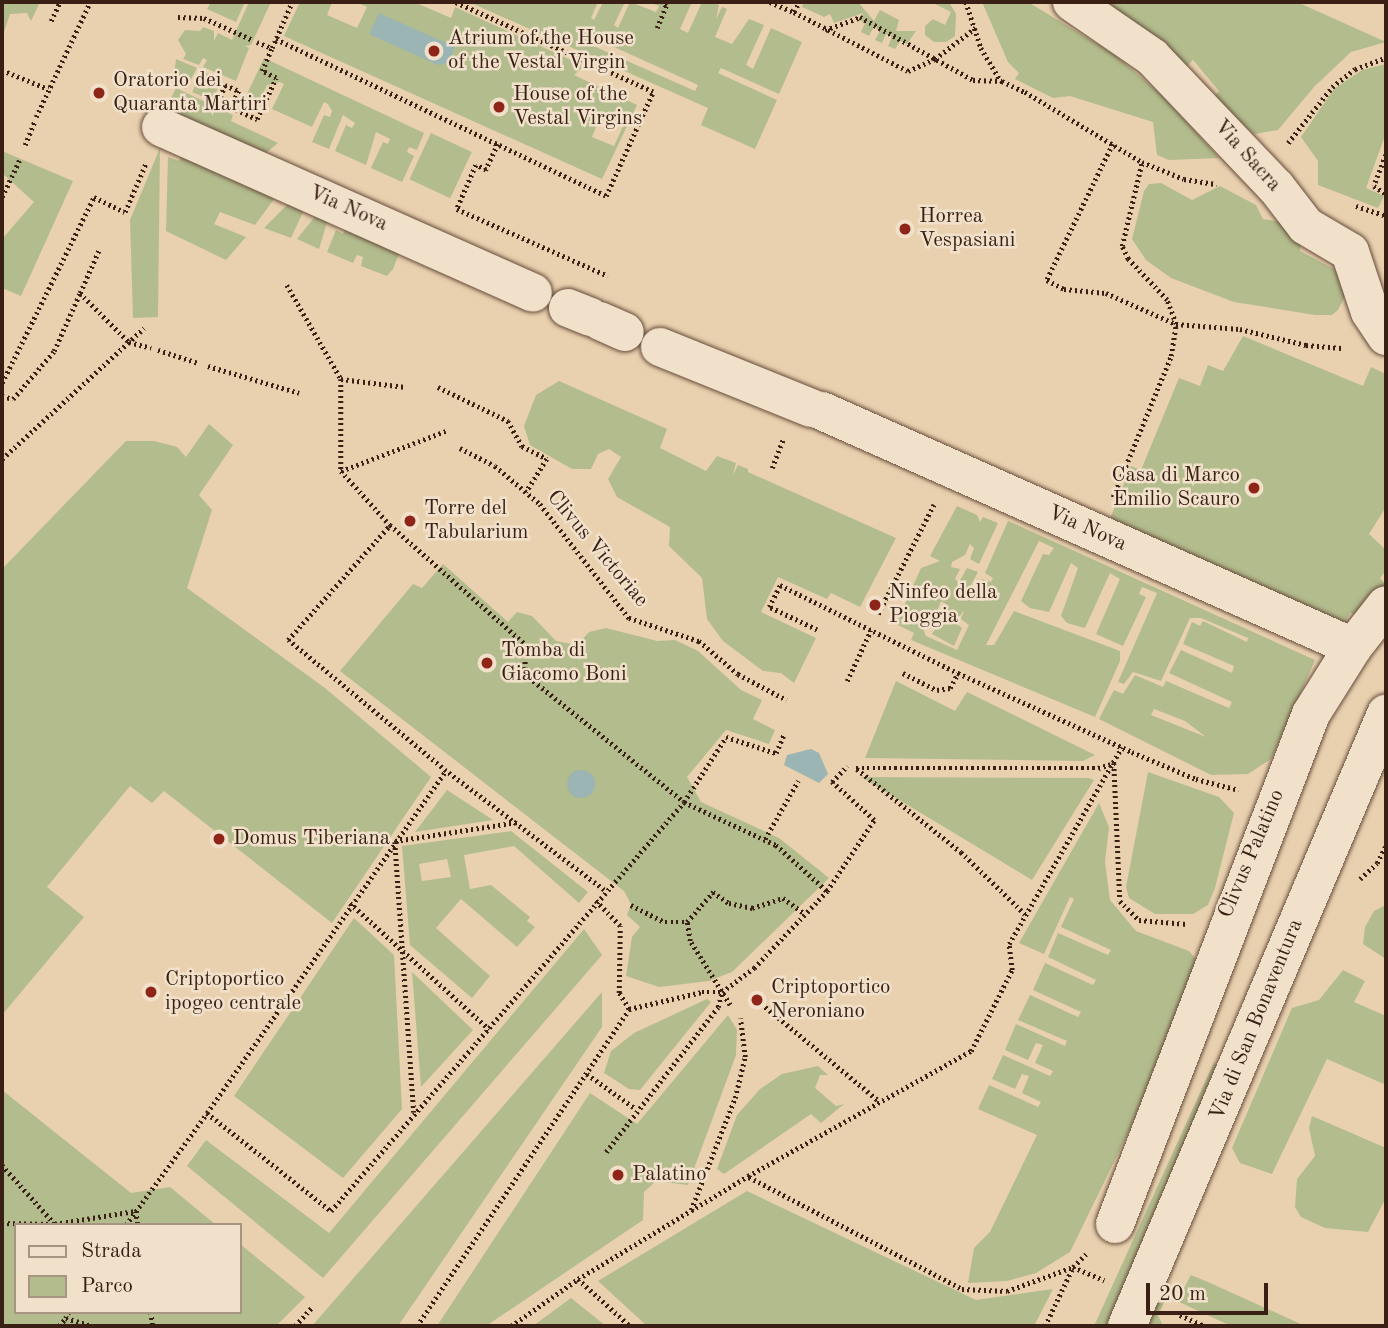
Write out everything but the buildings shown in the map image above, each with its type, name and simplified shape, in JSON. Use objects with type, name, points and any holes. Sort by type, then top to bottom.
[{"type":"street","name":"Via Sacra","points":[[1072,2],[1152,57],[1266,176],[1306,226],[1350,252],[1370,312],[1386,335]]},
{"type":"street","name":"Via Nova","points":[[161,127],[596,320],[816,410],[1353,647]]},
{"type":"street","name":"Clivus Palatino","points":[[1227,926],[1311,714],[1353,647],[1386,605]]},
{"type":"street","name":"Via di San Bonaventura","points":[[1127,1326],[1386,714]]},
{"type":"street","points":[[1115,1224],[1227,926]]},
{"type":"path","points":[[51,21],[60,2]]},
{"type":"path","points":[[25,145],[48,89],[90,2]]},
{"type":"path","points":[[231,107],[257,119],[276,78],[262,71],[292,2]]},
{"type":"path","points":[[276,39],[606,196],[653,92],[455,2]]},
{"type":"path","points":[[657,28],[666,6],[662,2]]},
{"type":"path","points":[[770,2],[908,71],[935,59],[975,28]]},
{"type":"path","points":[[794,12],[799,2]]},
{"type":"path","points":[[966,2],[981,48],[1002,81],[1142,162],[1208,184],[1237,185],[1266,176],[1310,111],[1332,87],[1356,69],[1386,58]]},
{"type":"path","points":[[178,17],[204,18],[272,48]]},
{"type":"path","points":[[825,30],[860,17],[910,41],[935,59],[974,80],[1002,81]]},
{"type":"path","points":[[2,70],[48,89]]},
{"type":"path","points":[[224,104],[218,103],[225,85],[239,91],[226,118]]},
{"type":"path","points":[[2,383],[94,197],[125,212],[161,127]]},
{"type":"path","points":[[498,144],[486,170],[476,166],[457,209],[608,276]]},
{"type":"path","points":[[1112,144],[1047,281],[1064,289],[1106,293],[1176,324],[1240,329],[1339,349],[1386,335]]},
{"type":"path","points":[[1386,155],[1374,186],[1386,194]]},
{"type":"path","points":[[2,197],[20,159]]},
{"type":"path","points":[[1111,503],[1171,356],[1176,324],[1167,300],[1128,259],[1122,246],[1142,162]]},
{"type":"path","points":[[2,396],[13,399],[46,361],[99,250]]},
{"type":"path","points":[[287,285],[341,379],[341,471],[390,525],[526,645],[525,674],[684,802],[765,839],[827,891]]},
{"type":"path","points":[[80,293],[129,342],[151,348]]},
{"type":"path","points":[[2,459],[145,328]]},
{"type":"path","points":[[158,350],[198,363]]},
{"type":"path","points":[[208,366],[299,393]]},
{"type":"path","points":[[341,379],[406,387]]},
{"type":"path","points":[[438,387],[508,421],[522,446],[547,459],[526,492]]},
{"type":"path","points":[[341,471],[446,431]]},
{"type":"path","name":"Clivus Victoriae","points":[[460,448],[495,466],[540,504],[629,618],[699,641],[738,674],[787,700]]},
{"type":"path","points":[[878,614],[929,514]]},
{"type":"path","points":[[390,525],[288,640],[446,771],[518,822],[604,890]]},
{"type":"path","points":[[817,630],[769,607],[780,585],[958,673],[1196,779]]},
{"type":"path","points":[[847,681],[871,630]]},
{"type":"path","points":[[903,673],[937,690],[950,688],[958,673]]},
{"type":"path","points":[[207,1113],[331,1211],[604,890],[684,802],[726,737],[776,753],[784,734]]},
{"type":"path","points":[[512,1326],[578,1279],[748,1176],[878,1100],[971,1051],[1012,970],[1009,944],[1122,747]]},
{"type":"path","points":[[1026,914],[961,852],[856,768],[1098,768],[1114,763]]},
{"type":"path","name":"Clivus Palatino","points":[[1114,763],[1120,901],[1139,920],[1156,925],[1227,926]]},
{"type":"path","points":[[417,1326],[629,1009],[702,992],[722,992],[754,968],[827,891],[874,820],[832,782],[847,766]]},
{"type":"path","points":[[127,1223],[207,1113],[350,903],[446,771]]},
{"type":"path","points":[[765,839],[797,781]]},
{"type":"path","points":[[395,841],[518,822]]},
{"type":"path","points":[[395,841],[415,1113]]},
{"type":"path","points":[[1353,881],[1366,877],[1386,845]]},
{"type":"path","points":[[631,905],[665,922],[687,922],[713,892],[729,903],[751,908],[783,898],[805,914]]},
{"type":"path","points":[[596,901],[620,926],[617,981],[629,1009]]},
{"type":"path","points":[[350,903],[489,1028]]},
{"type":"path","points":[[687,922],[690,941],[730,1005]]},
{"type":"path","points":[[606,1152],[636,1109],[718,1007],[722,992]]},
{"type":"path","points":[[757,1000],[878,1100]]},
{"type":"path","points":[[691,1211],[735,1098],[745,1057],[740,1018]]},
{"type":"path","points":[[587,1074],[636,1109]]},
{"type":"path","points":[[2,1165],[54,1223]]},
{"type":"path","points":[[748,1176],[962,1289],[1007,1291],[1073,1267],[1112,1283]]},
{"type":"path","points":[[61,1223],[136,1211]]},
{"type":"path","points":[[136,1211],[138,1223]]},
{"type":"path","points":[[1045,1326],[1073,1267],[1115,1224]]},
{"type":"path","points":[[578,1279],[630,1326]]},
{"type":"path","points":[[295,1326],[313,1306]]},
{"type":"path","points":[[60,1326],[68,1315],[93,1326]]},
{"type":"path","points":[[1180,1315],[1205,1326]]},
{"type":"green space","points":[[2,2],[40,2],[31,21],[27,13],[10,14],[2,38]]},
{"type":"green space","points":[[211,2],[245,2],[236,22],[207,9]]},
{"type":"green space","points":[[249,2],[271,2],[251,45],[245,46],[249,48],[236,81],[203,67],[207,60],[203,58],[199,65],[183,59],[186,54],[178,40],[185,30],[200,31],[203,27],[214,31],[214,41],[218,33],[232,40]]},
{"type":"green space","points":[[300,2],[332,2],[327,15],[357,28],[367,7],[356,2],[414,2],[451,18],[455,7],[584,66],[574,75],[637,105],[602,179],[284,36]],"holes":[[[601,115],[624,124],[614,146],[592,137]]]},
{"type":"green space","points":[[469,2],[598,2],[591,18],[594,20],[603,2],[625,2],[614,25],[618,28],[630,2],[656,12],[659,6],[649,2],[692,2],[680,29],[688,33],[702,2],[711,2],[719,5],[716,19],[722,7],[727,9],[715,37],[732,44],[749,19],[764,25],[746,65],[753,69],[771,28],[802,42],[779,94],[721,68],[718,73],[777,100],[755,149],[701,125],[708,108]],"holes":[[[592,37],[698,85],[695,91],[589,44]]]},
{"type":"green space","points":[[804,2],[858,2],[874,21],[880,10],[899,20],[896,31],[916,31],[907,44],[900,41],[895,49],[888,46],[892,37],[886,34],[882,43],[875,40],[880,31],[874,27],[869,36],[861,32],[865,23],[859,20],[863,13],[834,23],[830,14],[824,17],[802,7]]},
{"type":"green space","points":[[931,2],[949,2],[956,14],[955,36],[946,42],[934,42],[925,35],[925,26],[933,19],[945,25],[951,12]]},
{"type":"green space","points":[[982,2],[1028,2],[1115,55],[1164,97],[1219,158],[1169,160],[1157,155],[1153,122],[1070,96],[1053,98],[1015,79],[1019,73],[1008,62]]},
{"type":"green space","points":[[1108,2],[1297,2],[1386,42],[1351,52],[1314,87],[1278,130],[1254,134],[1213,98],[1219,91],[1193,60],[1187,66]]},
{"type":"green space","points":[[264,58],[424,133],[417,150],[409,147],[407,152],[414,156],[402,182],[371,168],[383,142],[388,144],[390,139],[376,132],[366,165],[335,151],[346,125],[352,128],[355,123],[343,115],[329,149],[312,142],[324,115],[330,117],[332,111],[324,102],[312,127],[272,109],[284,84],[280,82],[267,85],[255,111],[242,105]]},
{"type":"green space","points":[[176,59],[197,68],[186,89],[173,83]]},
{"type":"green space","points":[[1386,64],[1386,133],[1366,188],[1384,196],[1378,208],[1318,185],[1318,161],[1301,137],[1334,89],[1362,70]]},
{"type":"green space","points":[[201,71],[221,79],[213,101],[192,92]]},
{"type":"green space","points":[[176,88],[233,115],[231,121],[278,143],[256,161],[161,118]]},
{"type":"green space","points":[[431,133],[472,152],[450,198],[409,179]]},
{"type":"green space","points":[[162,143],[402,246],[393,269],[387,276],[361,266],[363,257],[357,255],[353,263],[327,252],[336,230],[343,234],[346,227],[328,219],[319,249],[297,239],[317,214],[305,208],[291,238],[264,228],[291,201],[277,195],[255,225],[220,212],[214,224],[246,237],[226,260],[166,231],[168,157],[179,161],[182,154],[160,149],[158,317],[133,318],[130,220]]},
{"type":"green space","points":[[2,151],[73,181],[21,296],[2,288],[2,239],[34,202],[2,173]]},
{"type":"green space","points":[[1161,183],[1192,200],[1220,186],[1256,205],[1263,219],[1286,223],[1301,242],[1300,251],[1336,270],[1347,292],[1338,310],[1332,315],[1315,315],[1234,302],[1171,278],[1146,260],[1132,239],[1144,191],[1149,184]]},
{"type":"green space","name":"Casa di Marco Emilio Scauro","points":[[1243,336],[1363,386],[1371,367],[1386,374],[1386,507],[1369,534],[1386,550],[1386,571],[1380,578],[1385,584],[1362,616],[1350,613],[1344,623],[1110,519],[1131,466],[1141,470],[1179,378],[1200,386],[1208,365],[1223,371]]},
{"type":"green space","points":[[559,381],[667,429],[660,448],[706,471],[717,456],[736,463],[733,475],[738,465],[748,469],[748,472],[896,538],[860,607],[831,593],[827,599],[778,577],[761,612],[816,638],[794,683],[781,673],[763,671],[723,641],[707,619],[702,578],[669,546],[670,527],[617,497],[608,479],[621,457],[609,449],[598,454],[591,469],[572,469],[530,445],[524,426],[536,395]]},
{"type":"green space","points":[[209,424],[233,445],[199,495],[212,510],[187,588],[325,688],[431,777],[332,923],[164,791],[152,803],[130,786],[47,887],[84,917],[2,1015],[2,569],[126,441],[154,441],[177,447],[186,457]]},
{"type":"green space","points":[[957,506],[977,515],[980,522],[983,517],[998,523],[979,564],[970,559],[974,548],[970,544],[965,555],[952,562],[951,567],[960,569],[955,579],[959,582],[967,568],[978,572],[970,587],[975,591],[982,579],[991,582],[993,578],[985,573],[1008,521],[1315,660],[1271,759],[1248,774],[1211,775],[1099,719],[1114,690],[1123,694],[1135,675],[1163,687],[1166,681],[1229,708],[1232,702],[1169,673],[1181,650],[1232,673],[1234,666],[1183,644],[1192,622],[1200,626],[1203,621],[1247,642],[1248,638],[1201,618],[1190,618],[1161,681],[1133,672],[1124,684],[1118,682],[1157,593],[1142,587],[1139,594],[1146,597],[1123,646],[1096,634],[1120,579],[1110,573],[1085,628],[1067,623],[1061,616],[1078,568],[1071,563],[1049,612],[1030,608],[1021,601],[1043,554],[1049,555],[1054,548],[1039,541],[986,645],[994,645],[1014,611],[1120,651],[1120,661],[1095,717],[911,640],[914,633],[896,624],[921,568],[940,561],[930,556]],"holes":[[[941,601],[949,606],[932,634],[954,646],[962,628],[955,623],[964,610],[961,619],[969,625],[957,650],[926,636],[923,628],[934,619]],[[1154,709],[1185,721],[1206,737],[1151,715]]]},
{"type":"green space","points":[[443,564],[508,622],[517,612],[532,616],[556,641],[577,645],[589,632],[606,628],[657,641],[675,640],[698,651],[741,690],[762,700],[753,719],[775,730],[769,744],[726,730],[687,777],[701,802],[779,838],[829,878],[732,972],[709,981],[659,987],[626,976],[632,937],[640,927],[627,915],[631,904],[624,891],[340,671],[413,584],[422,588]]},
{"type":"green space","points":[[896,681],[955,711],[967,692],[1095,755],[1083,761],[865,758]]},
{"type":"green space","points":[[1148,772],[1219,797],[1234,813],[1215,888],[1208,905],[1193,914],[1155,914],[1129,898],[1126,887]]},
{"type":"green space","points":[[861,777],[1089,778],[1094,780],[1032,880]]},
{"type":"green space","points":[[447,790],[493,820],[415,832]]},
{"type":"green space","points":[[1099,803],[1109,827],[1105,862],[1110,900],[1136,931],[1189,951],[1196,959],[1193,973],[1131,1127],[1070,1252],[1036,1273],[1007,1281],[968,1283],[974,1248],[990,1232],[1037,1135],[978,1109],[989,1085],[1038,1107],[1041,1102],[1022,1093],[1029,1076],[1022,1074],[1015,1089],[992,1079],[1003,1055],[1050,1076],[1053,1071],[1035,1063],[1043,1045],[1036,1043],[1028,1060],[1005,1050],[1016,1024],[1065,1046],[1067,1041],[1018,1020],[1030,995],[1078,1017],[1081,1012],[1033,990],[1045,963],[1093,985],[1096,980],[1048,957],[1058,933],[1108,955],[1111,950],[1061,927],[1074,899],[1070,897],[1044,954],[1019,943]]},
{"type":"green space","points":[[511,831],[588,892],[579,903],[514,846],[464,855],[470,889],[491,885],[530,917],[527,921],[535,927],[517,947],[461,899],[436,928],[490,976],[472,998],[410,945],[402,846]],"holes":[[[447,859],[451,877],[422,881],[419,864]]]},
{"type":"green space","points":[[1386,905],[1386,959],[1363,944],[1365,927],[1374,911]]},
{"type":"green space","points":[[354,918],[394,955],[402,1109],[343,1178],[234,1096]]},
{"type":"green space","points":[[584,929],[602,955],[323,1278],[187,1166],[206,1140],[329,1233]]},
{"type":"green space","points":[[1343,970],[1365,981],[1354,1002],[1386,1016],[1386,1085],[1327,1059],[1272,1174],[1240,1163],[1232,1148],[1292,1008],[1319,1000]]},
{"type":"green space","points":[[412,972],[473,1030],[421,1087]]},
{"type":"green space","points":[[602,992],[602,1027],[398,1326],[312,1326]]},
{"type":"green space","points":[[707,999],[711,1002],[640,1090],[629,1089],[604,1073],[611,1051],[634,1033]]},
{"type":"green space","points":[[728,1015],[737,1030],[736,1055],[688,1185],[656,1181],[644,1192],[643,1220],[486,1326],[437,1326],[590,1093],[637,1124]]},
{"type":"green space","points":[[1214,1062],[1221,1072],[1161,1239],[1168,1278],[1168,1295],[1158,1315],[1163,1326],[1094,1326]]},
{"type":"green space","points":[[818,1066],[828,1075],[820,1075],[815,1088],[836,1106],[844,1104],[821,1123],[811,1114],[724,1174],[717,1169],[737,1115],[760,1089],[782,1074]]},
{"type":"green space","points":[[2,1090],[131,1193],[170,1187],[214,1223],[14,1223],[14,1314],[242,1314],[242,1246],[305,1297],[276,1326],[2,1326]]},
{"type":"green space","points":[[1312,1116],[1386,1148],[1386,1198],[1368,1232],[1325,1228],[1301,1217],[1295,1207],[1297,1179],[1315,1156],[1309,1128]]},
{"type":"green space","points":[[747,1191],[976,1300],[1053,1289],[1034,1326],[647,1326],[598,1281]]},
{"type":"green space","points":[[1191,1275],[1305,1326],[1231,1326],[1177,1301]]},
{"type":"green space","points":[[571,1298],[606,1326],[533,1326]]},
{"type":"water","points":[[379,13],[455,47],[448,63],[438,65],[369,34]]},
{"type":"water","points":[[811,749],[819,753],[828,774],[819,783],[784,765],[787,755]]},
{"type":"water","points":[[581,770],[591,774],[595,784],[591,794],[581,798],[571,794],[567,784],[571,774]]},
{"type":"place","name":"Atrium of the House of the Vestal Virgin","points":[[434,51]]},
{"type":"place","name":"Oratorio dei Quaranta Martiri","points":[[99,93]]},
{"type":"place","name":"House of the Vestal Virgins","points":[[499,107]]},
{"type":"place","name":"Horrea Vespasiani","points":[[905,229]]},
{"type":"place","name":"Casa di Marco Emilio Scauro","points":[[1254,488]]},
{"type":"place","name":"Torre del Tabularium","points":[[410,521]]},
{"type":"place","name":"Ninfeo della Pioggia","points":[[875,605]]},
{"type":"place","name":"Tomba di Giacomo Boni","points":[[487,663]]},
{"type":"place","name":"Domus Tiberiana","points":[[219,839]]},
{"type":"place","name":"Criptoportico ipogeo centrale","points":[[151,992]]},
{"type":"place","name":"Criptoportico Neroniano","points":[[757,1000]]},
{"type":"place","name":"Palatino","points":[[618,1175]]}]
